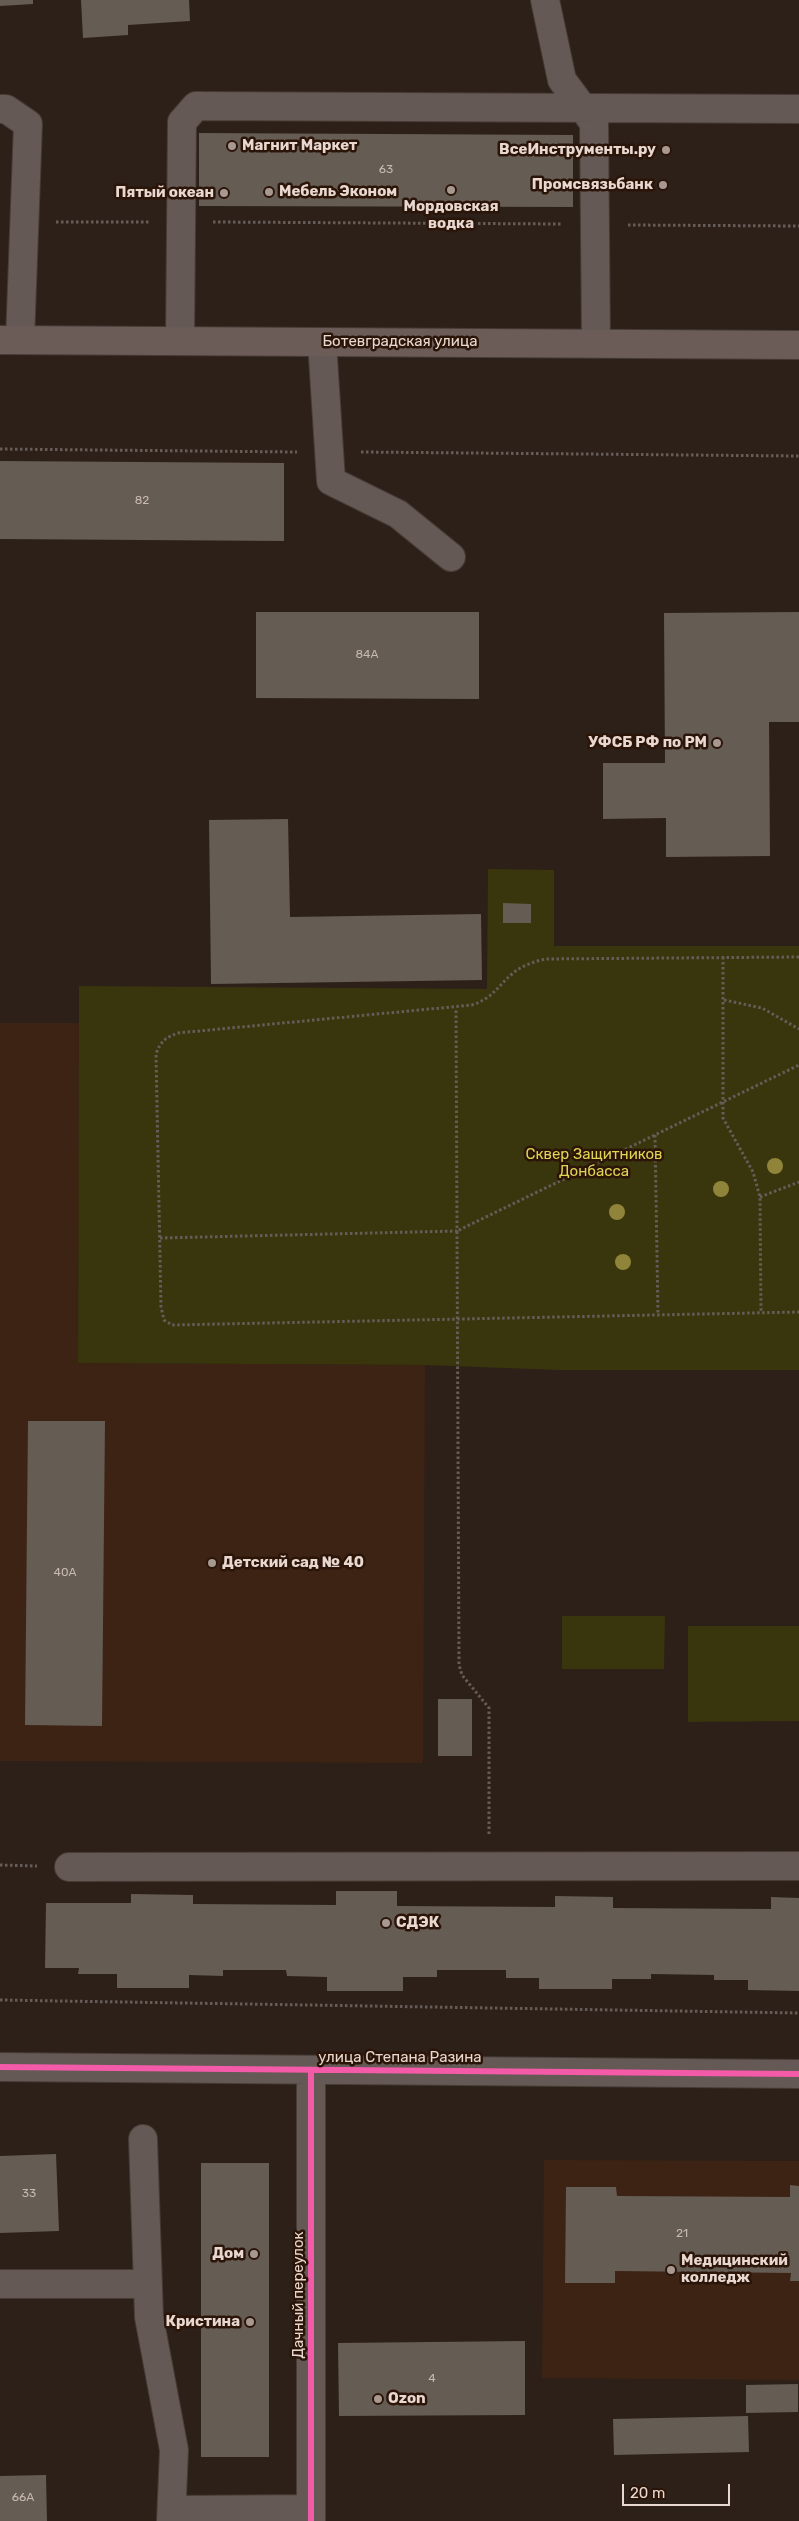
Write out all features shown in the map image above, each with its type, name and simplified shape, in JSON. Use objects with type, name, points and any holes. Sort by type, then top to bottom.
[{"type":"main road","name":"Ботевградская улица","points":[[10,340],[799,345]]},
{"type":"street","points":[[545,0],[562,80],[594,123],[596,344]]},
{"type":"street","points":[[180,341],[182,122],[196,106],[799,109]]},
{"type":"street","points":[[0,109],[6,109],[28,124],[24,222],[10,340]]},
{"type":"street","points":[[322,342],[331,481],[398,514],[451,557]]},
{"type":"street","points":[[69,1867],[799,1866]]},
{"type":"street","name":"улица Степана Разина","points":[[0,2068],[799,2074]]},
{"type":"street","name":"Дачный переулок","points":[[311,2070],[312,2515]]},
{"type":"street","points":[[143,2139],[149,2317],[174,2450],[172,2516],[312,2515]]},
{"type":"street","points":[[0,2284],[148,2284]]},
{"type":"path","points":[[24,222],[799,226]]},
{"type":"path","points":[[0,449],[799,456]]},
{"type":"path","points":[[723,957],[723,1118],[753,1172],[760,1197],[761,1312]]},
{"type":"path","points":[[799,957],[545,959],[528,964],[513,973],[486,1000],[456,1008],[178,1033],[166,1037],[159,1045],[156,1054],[162,1316],[172,1325],[799,1312]]},
{"type":"path","points":[[723,1000],[762,1008],[799,1029]]},
{"type":"path","points":[[456,1008],[459,1666],[462,1675],[489,1708],[489,1867]]},
{"type":"path","points":[[160,1238],[457,1231],[799,1065]]},
{"type":"path","points":[[655,1135],[658,1315]]},
{"type":"path","points":[[760,1197],[799,1182]]},
{"type":"path","points":[[0,2000],[799,2013]]},
{"type":"shaded area","name":"Детский сад № 40","points":[[0,1023],[79,1023],[78,1363],[425,1365],[423,1763],[0,1761]]},
{"type":"shaded area","name":"Медицинский колледж","points":[[544,2160],[799,2161],[799,2380],[542,2378]]},
{"type":"green space","name":"Сквер Защитников Донбасса","points":[[488,869],[554,870],[554,946],[799,946],[799,1370],[558,1370],[425,1365],[78,1363],[79,986],[487,989]]},
{"type":"green space","points":[[562,1616],[665,1616],[664,1669],[562,1669]]},
{"type":"green space","points":[[688,1626],[799,1626],[799,1721],[688,1722]]},
{"type":"building","points":[[0,0],[33,0],[33,4],[0,6]]},
{"type":"building","points":[[81,0],[189,0],[190,21],[128,25],[128,35],[83,38]]},
{"type":"building","points":[[199,133],[573,135],[573,207],[199,206]]},
{"type":"building","points":[[0,461],[284,463],[284,541],[0,539]]},
{"type":"building","points":[[256,612],[479,612],[479,699],[256,698]]},
{"type":"building","name":"УФСБ РФ по РМ","points":[[799,612],[799,722],[769,722],[770,856],[666,857],[666,818],[603,819],[603,763],[665,763],[664,613]]},
{"type":"building","points":[[288,819],[290,917],[481,914],[482,980],[211,984],[209,820]]},
{"type":"building","points":[[503,903],[531,904],[531,923],[503,923]]},
{"type":"building","points":[[28,1421],[105,1421],[102,1726],[25,1725]]},
{"type":"building","points":[[438,1699],[472,1699],[472,1756],[438,1756]]},
{"type":"building","points":[[336,1891],[397,1891],[397,1906],[555,1907],[555,1896],[613,1897],[613,1908],[771,1909],[771,1897],[799,1898],[799,1991],[748,1990],[748,1980],[714,1980],[714,1975],[651,1974],[651,1979],[612,1979],[612,1989],[539,1989],[539,1978],[506,1978],[506,1970],[437,1970],[437,1977],[403,1977],[403,1991],[327,1991],[327,1977],[287,1976],[286,1970],[223,1970],[223,1976],[189,1975],[189,1988],[117,1988],[117,1974],[78,1974],[79,1968],[45,1968],[46,1903],[131,1903],[131,1894],[193,1895],[193,1904],[336,1905]]},
{"type":"building","points":[[56,2154],[59,2231],[0,2233],[0,2156]]},
{"type":"building","points":[[201,2163],[269,2163],[269,2457],[201,2457]]},
{"type":"building","points":[[790,2185],[799,2186],[799,2281],[790,2281],[791,2273],[615,2271],[615,2283],[565,2283],[566,2187],[616,2187],[617,2196],[790,2197]]},
{"type":"building","points":[[525,2341],[525,2415],[339,2416],[338,2343]]},
{"type":"building","points":[[798,2384],[798,2412],[746,2413],[746,2385]]},
{"type":"building","points":[[748,2416],[749,2452],[614,2455],[613,2419]]},
{"type":"building","points":[[46,2475],[47,2521],[0,2521],[0,2476]]},
{"type":"cycle path","points":[[0,2067],[799,2074]]},
{"type":"cycle path","points":[[311,2070],[311,2521]]},
{"type":"place","name":"Магнит Маркет","points":[[232,146]]},
{"type":"place","name":"ВсеИнструменты.ру","points":[[666,150]]},
{"type":"place","name":"Промсвязьбанк","points":[[663,185]]},
{"type":"place","name":"Мордовская водка","points":[[451,190]]},
{"type":"place","name":"Мебель Эконом","points":[[269,192]]},
{"type":"place","name":"Пятый океан","points":[[224,193]]},
{"type":"place","name":"УФСБ РФ по РМ","points":[[717,743]]},
{"type":"place","name":"Детский сад № 40","points":[[212,1563]]},
{"type":"place","name":"СДЭК","points":[[386,1923]]},
{"type":"place","name":"Дом","points":[[254,2254]]},
{"type":"place","name":"Медицинский колледж","points":[[671,2270]]},
{"type":"place","name":"Кристина","points":[[250,2322]]},
{"type":"place","name":"Ozon","points":[[378,2399]]}]
